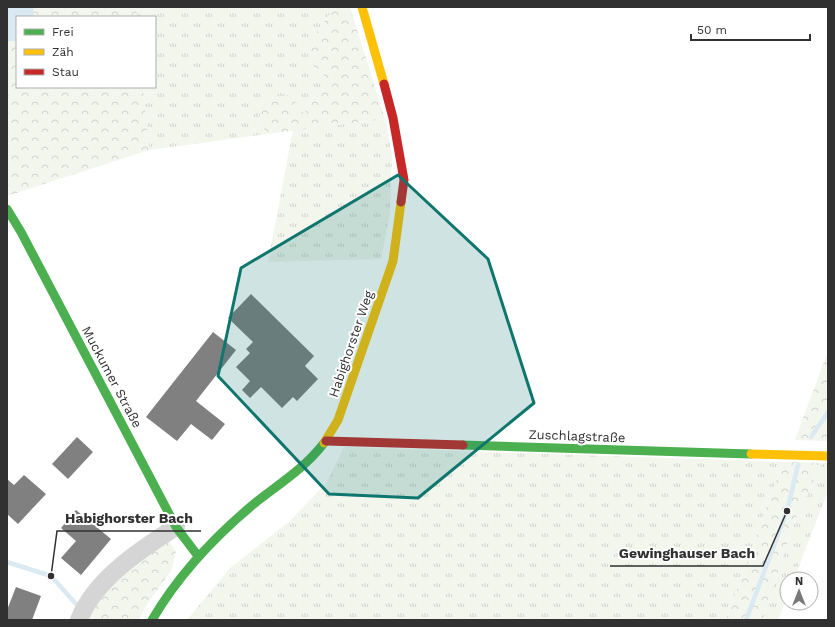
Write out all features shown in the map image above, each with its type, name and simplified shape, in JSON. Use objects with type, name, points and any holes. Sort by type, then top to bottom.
[{"type":"street","name":"Habighorster Weg","points":[[152,620],[164,598],[198,556],[258,501],[305,465],[326,441],[338,420],[393,261],[404,180],[394,118],[362,7]]},
{"type":"street","name":"Muckumer Straße","points":[[7,209],[21,232],[176,527],[198,556]]},
{"type":"street","name":"Zuschlagstraße","points":[[326,441],[828,456]]},
{"type":"street","points":[[79,620],[84,607],[122,564],[176,527]]},
{"type":"highlighted area","points":[[398,175],[488,259],[534,403],[418,498],[329,494],[218,376],[241,268]]},
{"type":"green space","points":[[7,7],[136,7],[137,16],[16,16],[16,88],[143,88],[149,150],[7,196]]},
{"type":"green space","points":[[136,7],[331,7],[332,11],[317,32],[334,85],[316,95],[304,115],[258,119],[267,134],[149,150],[143,88],[156,88],[156,16],[137,16]]},
{"type":"green space","points":[[331,7],[350,7],[385,119],[267,134],[258,119],[269,97],[290,95],[304,114],[316,95],[333,85],[308,59],[317,32],[332,11]]},
{"type":"green space","points":[[385,119],[392,155],[390,214],[381,259],[268,262],[293,130]]},
{"type":"green space","points":[[828,351],[828,441],[795,440]]},
{"type":"green space","points":[[344,447],[783,462],[726,620],[187,620],[230,568],[290,521],[327,482]]},
{"type":"green space","points":[[783,462],[822,463],[796,518],[762,620],[726,620]]},
{"type":"green space","points":[[822,463],[828,463],[828,491],[797,571],[779,571],[779,611],[782,611],[778,620],[762,620],[796,518]]},
{"type":"green space","points":[[168,540],[176,552],[171,571],[146,606],[139,620],[84,620],[120,576]]},
{"type":"shaded area","points":[[7,7],[34,7],[33,16],[16,16],[16,41],[7,41]]},
{"type":"building","points":[[251,294],[314,356],[305,366],[318,379],[297,401],[293,397],[282,408],[261,387],[250,398],[242,390],[250,381],[236,367],[250,353],[246,349],[253,342],[228,318]]},
{"type":"building","points":[[213,332],[236,350],[196,401],[225,424],[212,440],[191,424],[177,441],[146,417]]},
{"type":"building","points":[[77,437],[93,452],[68,479],[52,464]]},
{"type":"building","points":[[24,475],[46,494],[18,524],[7,514],[7,479],[14,485]]},
{"type":"building","points":[[76,510],[111,539],[81,575],[61,558],[76,541],[61,528]]},
{"type":"building","points":[[16,587],[41,596],[32,620],[7,620],[7,610]]},
{"type":"waterway","points":[[811,437],[828,412]]},
{"type":"waterway","points":[[746,620],[787,511],[798,465]]},
{"type":"waterway","points":[[7,562],[51,576],[76,604]]},
{"type":"traffic: fast","points":[[7,209],[21,232],[176,527],[198,556]]},
{"type":"traffic: fast","points":[[152,620],[162,603],[198,557],[225,529],[255,503],[300,468],[324,443]]},
{"type":"traffic: fast","points":[[463,445],[751,454]]},
{"type":"traffic: slow","points":[[362,7],[384,84]]},
{"type":"traffic: slow","points":[[324,443],[338,420],[393,261],[401,202]]},
{"type":"traffic: slow","points":[[751,454],[828,456]]},
{"type":"traffic: jam","points":[[384,84],[393,118],[404,180],[401,202]]},
{"type":"traffic: jam","points":[[326,441],[463,445]]},
{"type":"place","name":"Gewinghauser Bach","points":[[787,511]]},
{"type":"place","name":"Habighorster Bach","points":[[51,576]]}]
